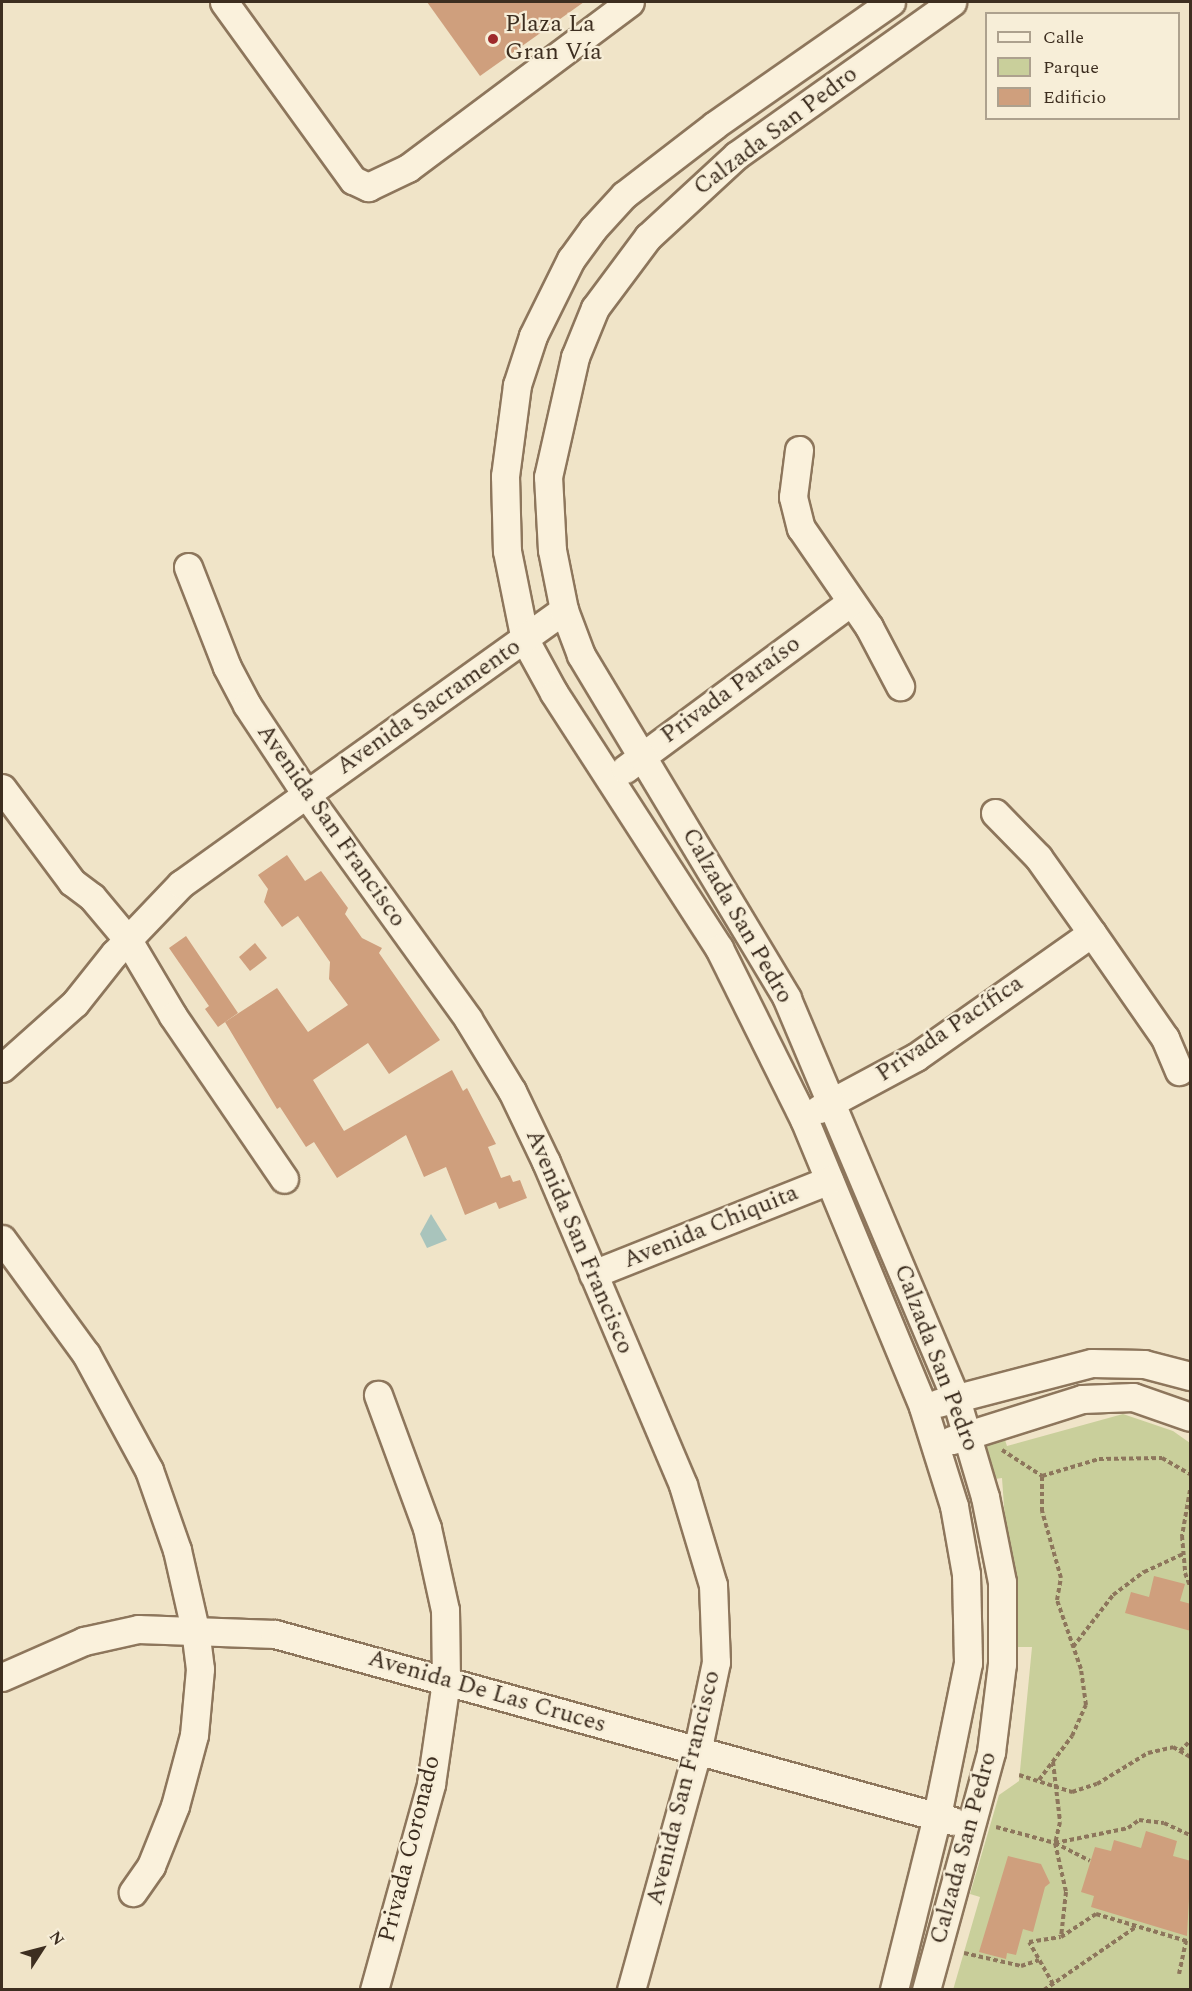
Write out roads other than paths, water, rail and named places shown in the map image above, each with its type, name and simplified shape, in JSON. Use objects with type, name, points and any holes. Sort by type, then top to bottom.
[{"type":"street","points":[[224,2],[353,180],[368,187],[408,168],[630,2]]},
{"type":"street","name":"Calzada San Pedro","points":[[891,2],[716,124],[624,195],[592,229],[571,259],[533,336],[518,385],[505,476],[507,551],[525,640],[554,693],[719,948],[804,1119],[923,1407],[954,1506],[966,1574],[968,1663],[937,1816],[894,1989]]},
{"type":"street","name":"Calzada San Pedro","points":[[926,1989],[980,1826],[1002,1664],[1002,1593],[985,1497],[956,1399],[833,1101],[772,971],[710,864],[640,758],[581,655],[564,610],[552,550],[548,477],[574,357],[595,308],[620,270],[684,201],[737,155],[952,2]]},
{"type":"street","points":[[716,124],[737,155]]},
{"type":"street","points":[[799,450],[794,511],[885,653],[900,686]]},
{"type":"street","name":"Avenida San Francisco","points":[[188,567],[247,705],[306,794],[468,1019],[501,1073],[546,1161],[683,1485],[713,1585],[716,1662],[697,1752],[631,1989]]},
{"type":"street","name":"Privada Paraíso","points":[[611,778],[851,602]]},
{"type":"street","name":"Avenida Sacramento","points":[[2,1068],[75,1004],[121,947],[181,884],[564,610]]},
{"type":"street","points":[[2,788],[72,882],[80,904],[121,947],[150,1002],[173,1016],[284,1179]]},
{"type":"street","points":[[995,813],[1038,857],[1169,1044],[1179,1071]]},
{"type":"street","name":"Privada Pacífica","points":[[804,1119],[916,1057],[1092,933]]},
{"type":"street","name":"Avenida Chiquita","points":[[593,1274],[829,1180]]},
{"type":"street","points":[[2,1239],[87,1354],[140,1450],[177,1550],[195,1629],[200,1669],[194,1735],[175,1806],[151,1866],[133,1892]]},
{"type":"street","points":[[923,1407],[1092,1362],[1143,1364],[1191,1376]]},
{"type":"street","name":"Privada Coronado","points":[[374,1989],[431,1784],[446,1681],[445,1610],[427,1528],[378,1395]]},
{"type":"street","points":[[937,1446],[1082,1399],[1133,1397],[1191,1417]]},
{"type":"street","name":"Avenida De Las Cruces","points":[[2,1677],[84,1641],[138,1629],[195,1629],[275,1634],[697,1752],[980,1826]]},
{"type":"water","points":[[431,1214],[447,1240],[427,1248],[420,1234]]},
{"type":"place","name":"Plaza La Gran Vía","points":[[493,39]]}]
